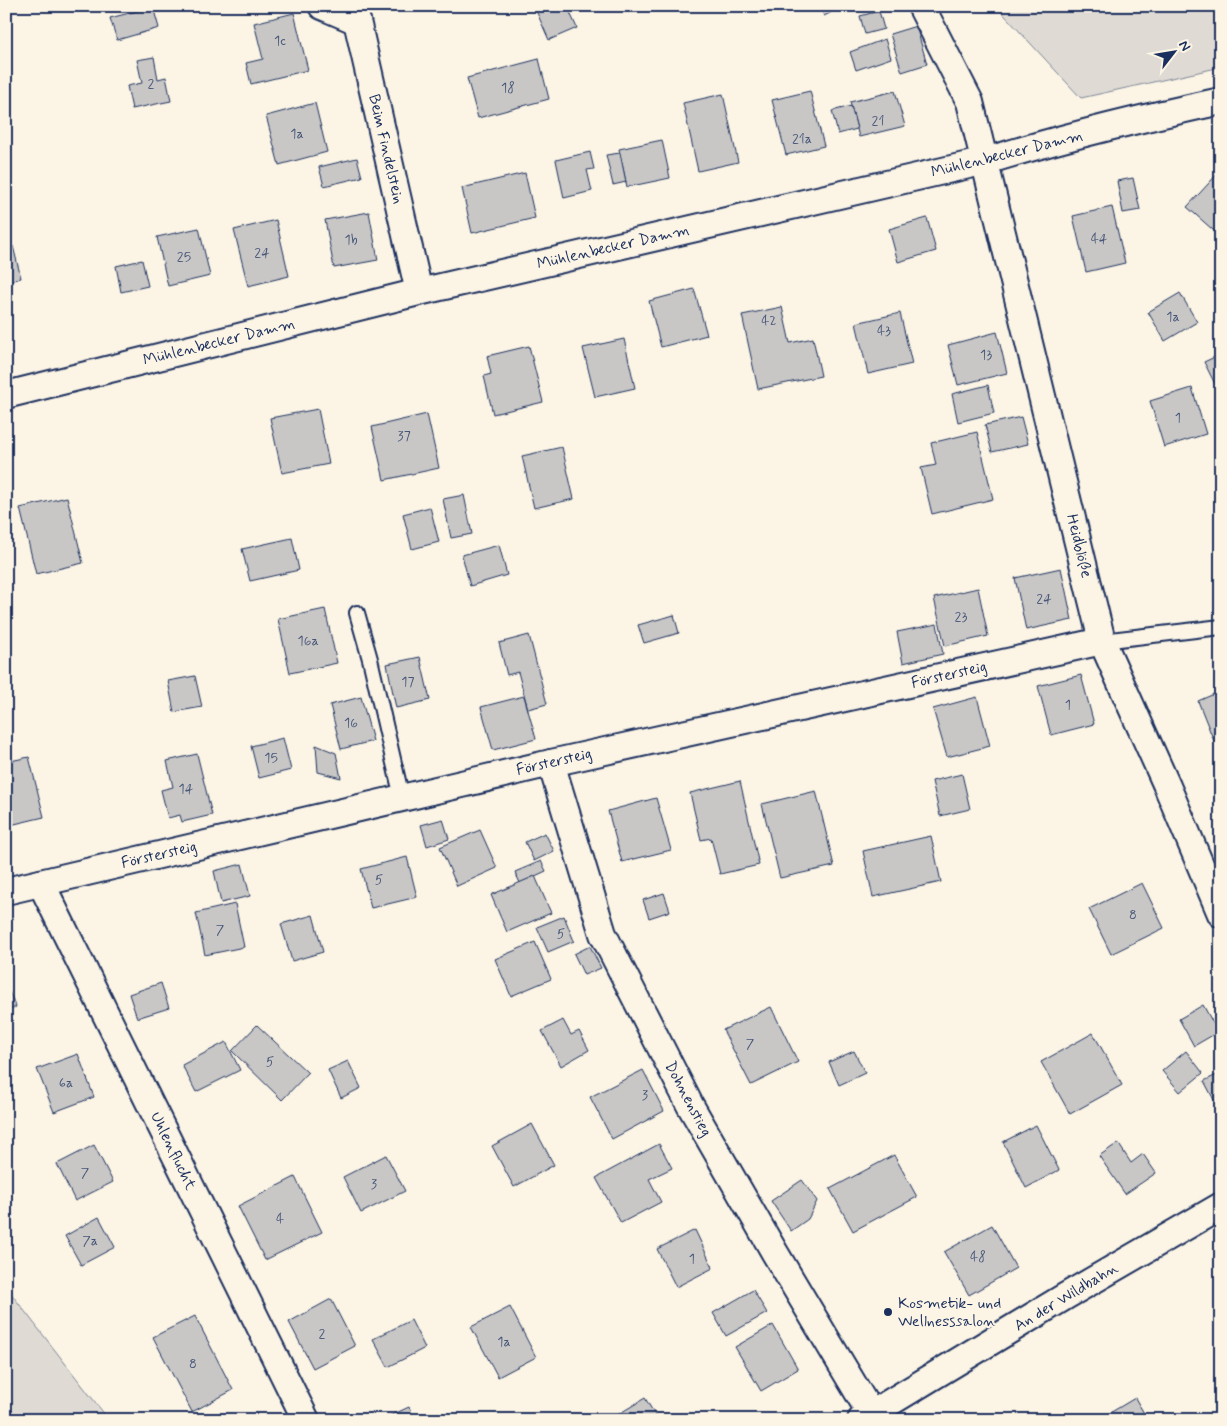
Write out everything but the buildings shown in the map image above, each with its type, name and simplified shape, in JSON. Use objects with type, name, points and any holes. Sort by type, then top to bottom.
[{"type":"street","points":[[322,6],[354,14]]},
{"type":"street","name":"Heidblöße","points":[[921,6],[970,102],[986,161],[999,222],[1102,641],[1167,786],[1221,914]]},
{"type":"street","name":"Beim Findelstein","points":[[354,14],[419,292]]},
{"type":"street","name":"Mühlenbecker Damm","points":[[6,395],[419,292],[986,161],[1139,120],[1221,102]]},
{"type":"street","name":"Förstersteig","points":[[6,891],[551,763],[1102,641]]},
{"type":"street","name":"Dohnenstieg","points":[[551,763],[603,934],[690,1105],[866,1417]]},
{"type":"street","name":"Uhlenflucht","points":[[41,883],[306,1420]]},
{"type":"street","name":"An der Wildbahn","points":[[866,1417],[1066,1296],[1221,1206]]},
{"type":"lane","points":[[357,613],[370,659],[402,798]]},
{"type":"lane","points":[[1102,641],[1221,627]]},
{"type":"shaded area","points":[[996,6],[1221,6],[1221,67],[1081,98]]},
{"type":"shaded area","points":[[6,1287],[109,1420],[6,1420]]},
{"type":"place","name":"Kosmetik- und Wellnesssalon","points":[[888,1312]]}]
